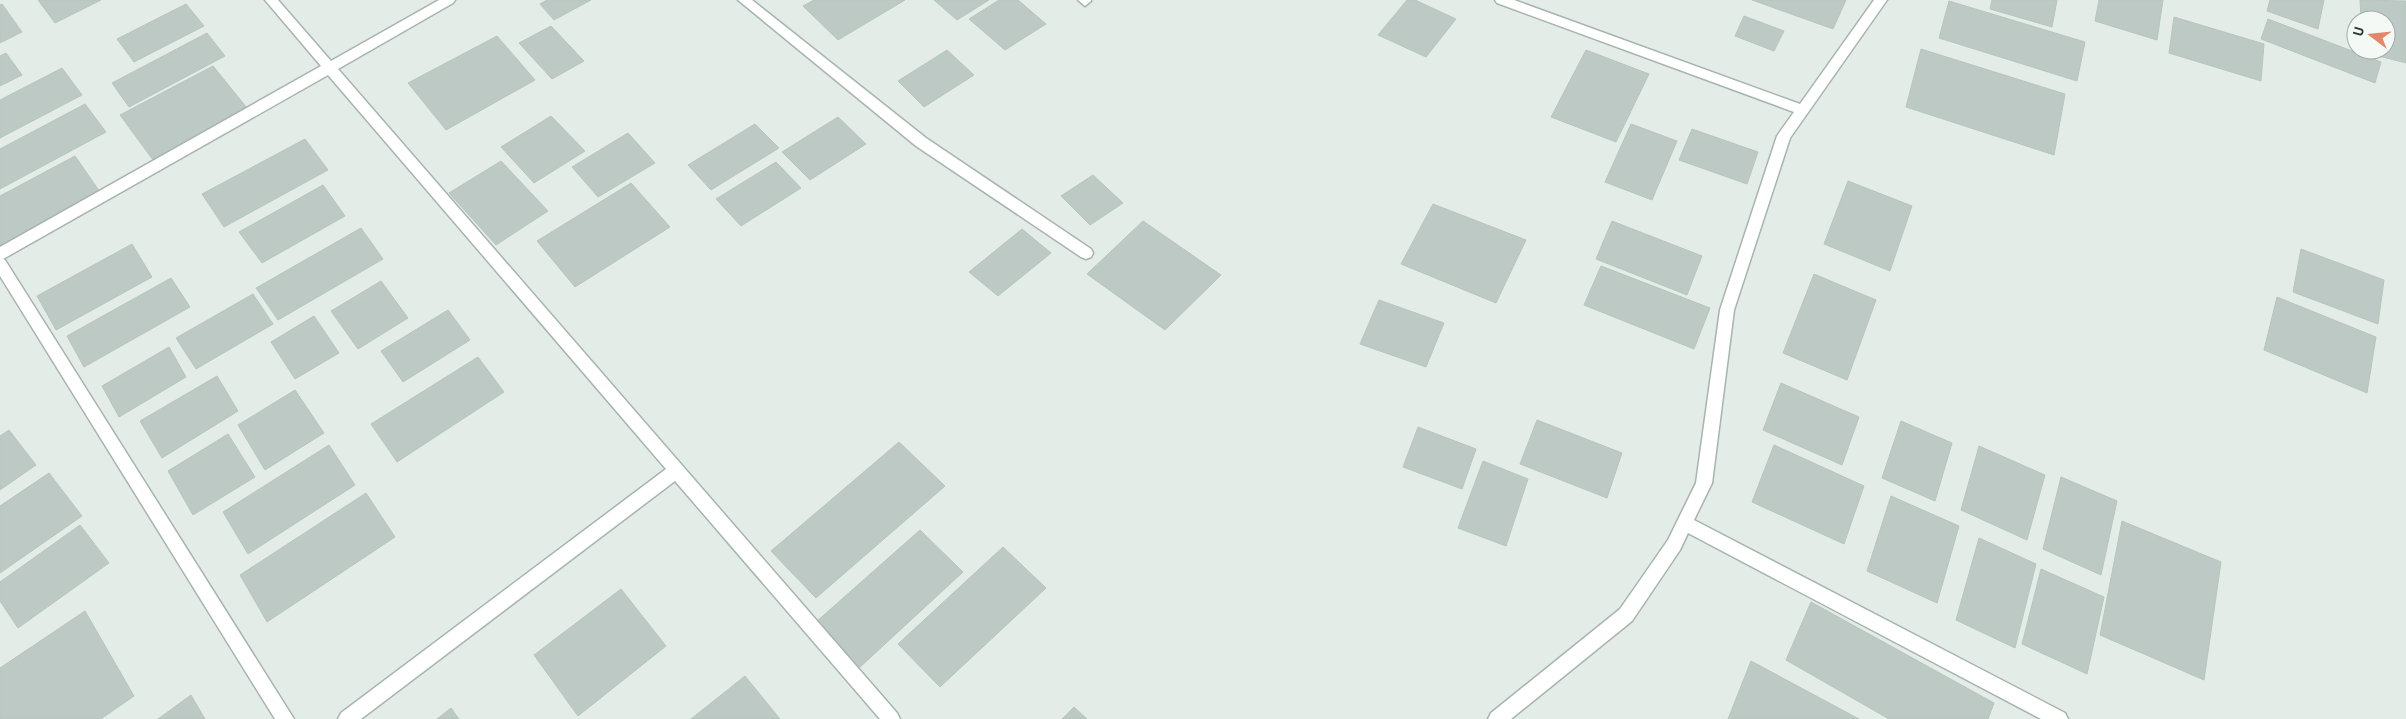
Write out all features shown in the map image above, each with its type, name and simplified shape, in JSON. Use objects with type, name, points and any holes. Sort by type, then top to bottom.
[{"type":"street","points":[[271,0],[891,719]]},
{"type":"street","points":[[0,254],[449,0]]},
{"type":"street","points":[[744,0],[921,142],[1086,253]]},
{"type":"street","points":[[1500,0],[1802,110]]},
{"type":"street","points":[[1497,719],[1626,615],[1674,545],[1704,483],[1727,310],[1784,136],[1881,0]]},
{"type":"street","points":[[0,264],[285,719]]},
{"type":"street","points":[[347,719],[676,470]]},
{"type":"street","points":[[1684,523],[2059,719]]},
{"type":"building","points":[[38,0],[101,0],[55,23]]},
{"type":"building","points":[[547,0],[591,0],[554,20],[540,4]]},
{"type":"building","points":[[814,0],[905,0],[838,40],[803,6]]},
{"type":"building","points":[[934,0],[989,0],[957,20]]},
{"type":"building","points":[[999,0],[1018,0],[1046,24],[1005,50],[969,19]]},
{"type":"building","points":[[1407,0],[1415,0],[1456,19],[1426,57],[1378,35]]},
{"type":"building","points":[[1752,0],[1846,0],[1833,29]]},
{"type":"building","points":[[1992,0],[2057,0],[2052,27],[1990,9]]},
{"type":"building","points":[[2099,0],[2163,0],[2157,40],[2095,21]]},
{"type":"building","points":[[2270,0],[2324,0],[2318,29],[2267,11]]},
{"type":"building","points":[[2360,0],[2406,1],[2406,63],[2394,60],[2396,60],[2396,10],[2360,10]]},
{"type":"building","points":[[1949,1],[2085,42],[2077,81],[1939,38]]},
{"type":"building","points":[[2,4],[22,32],[0,43],[0,5]]},
{"type":"building","points":[[186,4],[204,26],[134,62],[117,39]]},
{"type":"building","points":[[1744,16],[1784,31],[1774,51],[1735,36]]},
{"type":"building","points":[[2174,17],[2264,44],[2261,81],[2169,53]]},
{"type":"building","points":[[2268,19],[2346,49],[2346,60],[2376,60],[2381,62],[2375,83],[2261,39]]},
{"type":"building","points":[[551,26],[584,61],[552,79],[519,43]]},
{"type":"building","points":[[207,33],[225,56],[129,107],[112,83]]},
{"type":"building","points":[[497,36],[535,80],[446,130],[408,83]]},
{"type":"building","points":[[1921,49],[2065,94],[2054,155],[1906,107]]},
{"type":"building","points":[[947,50],[974,75],[924,107],[898,81]]},
{"type":"building","points":[[1586,50],[1649,74],[1616,142],[1551,117]]},
{"type":"building","points":[[6,53],[22,75],[0,86],[0,56]]},
{"type":"building","points":[[213,66],[247,108],[153,160],[120,115]]},
{"type":"building","points":[[62,68],[82,95],[0,138],[0,100]]},
{"type":"building","points":[[85,104],[106,132],[0,189],[0,149]]},
{"type":"building","points":[[551,116],[585,151],[534,183],[501,147]]},
{"type":"building","points":[[838,117],[866,144],[810,180],[782,152]]},
{"type":"building","points":[[755,124],[779,148],[711,190],[688,165]]},
{"type":"building","points":[[1631,124],[1677,141],[1652,200],[1605,182]]},
{"type":"building","points":[[1692,129],[1758,152],[1747,184],[1679,160]]},
{"type":"building","points":[[628,133],[655,163],[598,197],[572,167]]},
{"type":"building","points":[[305,139],[328,170],[224,227],[202,194]]},
{"type":"building","points":[[75,156],[100,192],[0,246],[0,196]]},
{"type":"building","points":[[501,161],[548,211],[496,245],[449,193]]},
{"type":"building","points":[[776,162],[801,188],[741,226],[716,199]]},
{"type":"building","points":[[1093,175],[1123,203],[1090,225],[1061,196]]},
{"type":"building","points":[[1848,181],[1912,206],[1890,271],[1824,244]]},
{"type":"building","points":[[631,183],[670,227],[575,287],[537,241]]},
{"type":"building","points":[[323,185],[345,216],[262,263],[239,232]]},
{"type":"building","points":[[1433,204],[1526,240],[1496,303],[1401,264]]},
{"type":"building","points":[[1143,221],[1221,275],[1165,330],[1087,274]]},
{"type":"building","points":[[1612,221],[1702,256],[1687,295],[1596,259]]},
{"type":"building","points":[[361,228],[383,259],[278,320],[256,288]]},
{"type":"building","points":[[1022,229],[1051,253],[998,296],[969,272]]},
{"type":"building","points":[[132,244],[152,277],[56,330],[37,296]]},
{"type":"building","points":[[2301,249],[2384,280],[2378,324],[2293,292]]},
{"type":"building","points":[[1601,266],[1710,308],[1694,349],[1584,305]]},
{"type":"building","points":[[1814,274],[1876,300],[1847,380],[1783,353]]},
{"type":"building","points":[[171,278],[190,307],[84,367],[67,336]]},
{"type":"building","points":[[381,281],[408,318],[358,349],[331,311]]},
{"type":"building","points":[[253,294],[273,324],[196,369],[176,338]]},
{"type":"building","points":[[2277,297],[2376,337],[2367,393],[2264,350]]},
{"type":"building","points":[[1379,300],[1444,323],[1426,367],[1360,344]]},
{"type":"building","points":[[448,310],[470,340],[403,382],[381,351]]},
{"type":"building","points":[[314,316],[339,353],[295,379],[271,342]]},
{"type":"building","points":[[169,347],[186,377],[119,417],[102,386]]},
{"type":"building","points":[[478,357],[504,392],[397,462],[371,424]]},
{"type":"building","points":[[217,376],[238,411],[162,458],[140,421]]},
{"type":"building","points":[[1781,383],[1859,417],[1842,465],[1763,430]]},
{"type":"building","points":[[295,390],[324,433],[265,470],[238,425]]},
{"type":"building","points":[[1537,420],[1622,453],[1607,498],[1520,464]]},
{"type":"building","points":[[1901,421],[1952,443],[1935,501],[1882,478]]},
{"type":"building","points":[[1418,427],[1476,449],[1462,489],[1403,467]]},
{"type":"building","points":[[9,430],[36,465],[0,490],[0,436]]},
{"type":"building","points":[[228,434],[255,477],[193,515],[168,471]]},
{"type":"building","points":[[899,442],[945,486],[816,598],[771,551]]},
{"type":"building","points":[[329,445],[355,485],[248,554],[223,512]]},
{"type":"building","points":[[1774,445],[1864,486],[1844,544],[1752,502]]},
{"type":"building","points":[[1979,446],[2045,475],[2027,540],[1961,510]]},
{"type":"building","points":[[1483,461],[1528,479],[1506,546],[1458,528]]},
{"type":"building","points":[[49,473],[82,516],[0,573],[0,506]]},
{"type":"building","points":[[2061,477],[2117,501],[2101,575],[2043,549]]},
{"type":"building","points":[[366,493],[395,537],[267,622],[240,575]]},
{"type":"building","points":[[1891,496],[1959,526],[1937,603],[1867,571]]},
{"type":"building","points":[[2122,521],[2221,562],[2204,680],[2100,635]]},
{"type":"building","points":[[80,525],[109,563],[18,628],[0,601],[0,582]]},
{"type":"building","points":[[920,530],[963,572],[859,668],[816,622]]},
{"type":"building","points":[[1979,538],[2036,564],[2015,648],[1956,620]]},
{"type":"building","points":[[1003,547],[1046,588],[940,687],[898,644]]},
{"type":"building","points":[[2041,569],[2104,597],[2087,674],[2022,644]]},
{"type":"building","points":[[621,589],[666,646],[578,716],[534,655]]},
{"type":"building","points":[[1811,602],[1994,703],[1988,719],[1889,719],[1786,660]]},
{"type":"building","points":[[85,611],[134,696],[101,719],[0,719],[0,668]]},
{"type":"building","points":[[1751,661],[1859,719],[1728,719]]},
{"type":"building","points":[[745,676],[780,719],[691,719]]},
{"type":"building","points":[[191,695],[205,719],[158,719]]},
{"type":"building","points":[[1074,707],[1087,719],[1062,719]]},
{"type":"building","points":[[451,708],[459,719],[437,719]]}]
